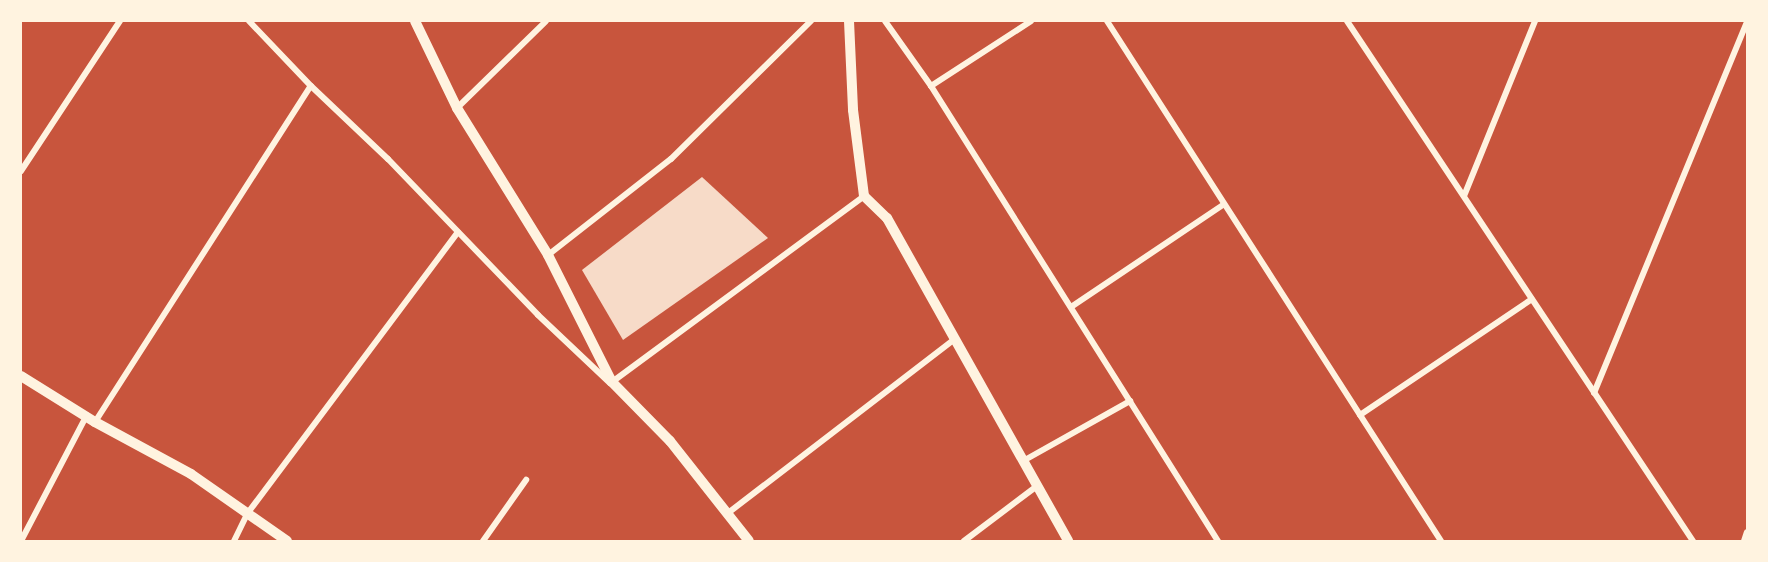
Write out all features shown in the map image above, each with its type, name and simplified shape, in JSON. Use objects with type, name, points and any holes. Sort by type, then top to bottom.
[{"type":"street","points":[[21,171],[120,21]]},
{"type":"street","points":[[249,21],[311,86],[388,159],[537,315],[670,441],[749,541]]},
{"type":"street","points":[[415,21],[457,108],[548,255],[612,382],[627,400]]},
{"type":"street","points":[[457,108],[546,21]]},
{"type":"street","points":[[548,255],[671,159],[811,21]]},
{"type":"street","points":[[849,21],[854,110],[864,196],[887,218],[1068,541]]},
{"type":"street","points":[[885,21],[932,86],[1218,541]]},
{"type":"street","points":[[932,86],[1031,21]]},
{"type":"street","points":[[1107,21],[1441,541]]},
{"type":"street","points":[[1347,21],[1693,541]]},
{"type":"street","points":[[1464,196],[1535,21]]},
{"type":"street","points":[[1594,393],[1744,39],[1747,21]]},
{"type":"street","points":[[21,541],[91,419],[311,86]]},
{"type":"street","points":[[612,382],[864,196]]},
{"type":"street","points":[[1071,307],[1224,204]]},
{"type":"street","points":[[234,541],[247,514],[458,232]]},
{"type":"street","points":[[1360,415],[1532,299]]},
{"type":"street","points":[[728,513],[955,339]]},
{"type":"street","points":[[21,376],[91,419],[191,474],[287,541]]},
{"type":"street","points":[[1023,461],[1130,401]]},
{"type":"street","points":[[483,541],[526,480]]},
{"type":"street","points":[[964,541],[1037,486]]},
{"type":"street","points":[[1744,541],[1747,532]]},
{"type":"building","points":[[702,177],[768,238],[623,340],[582,270]]}]
